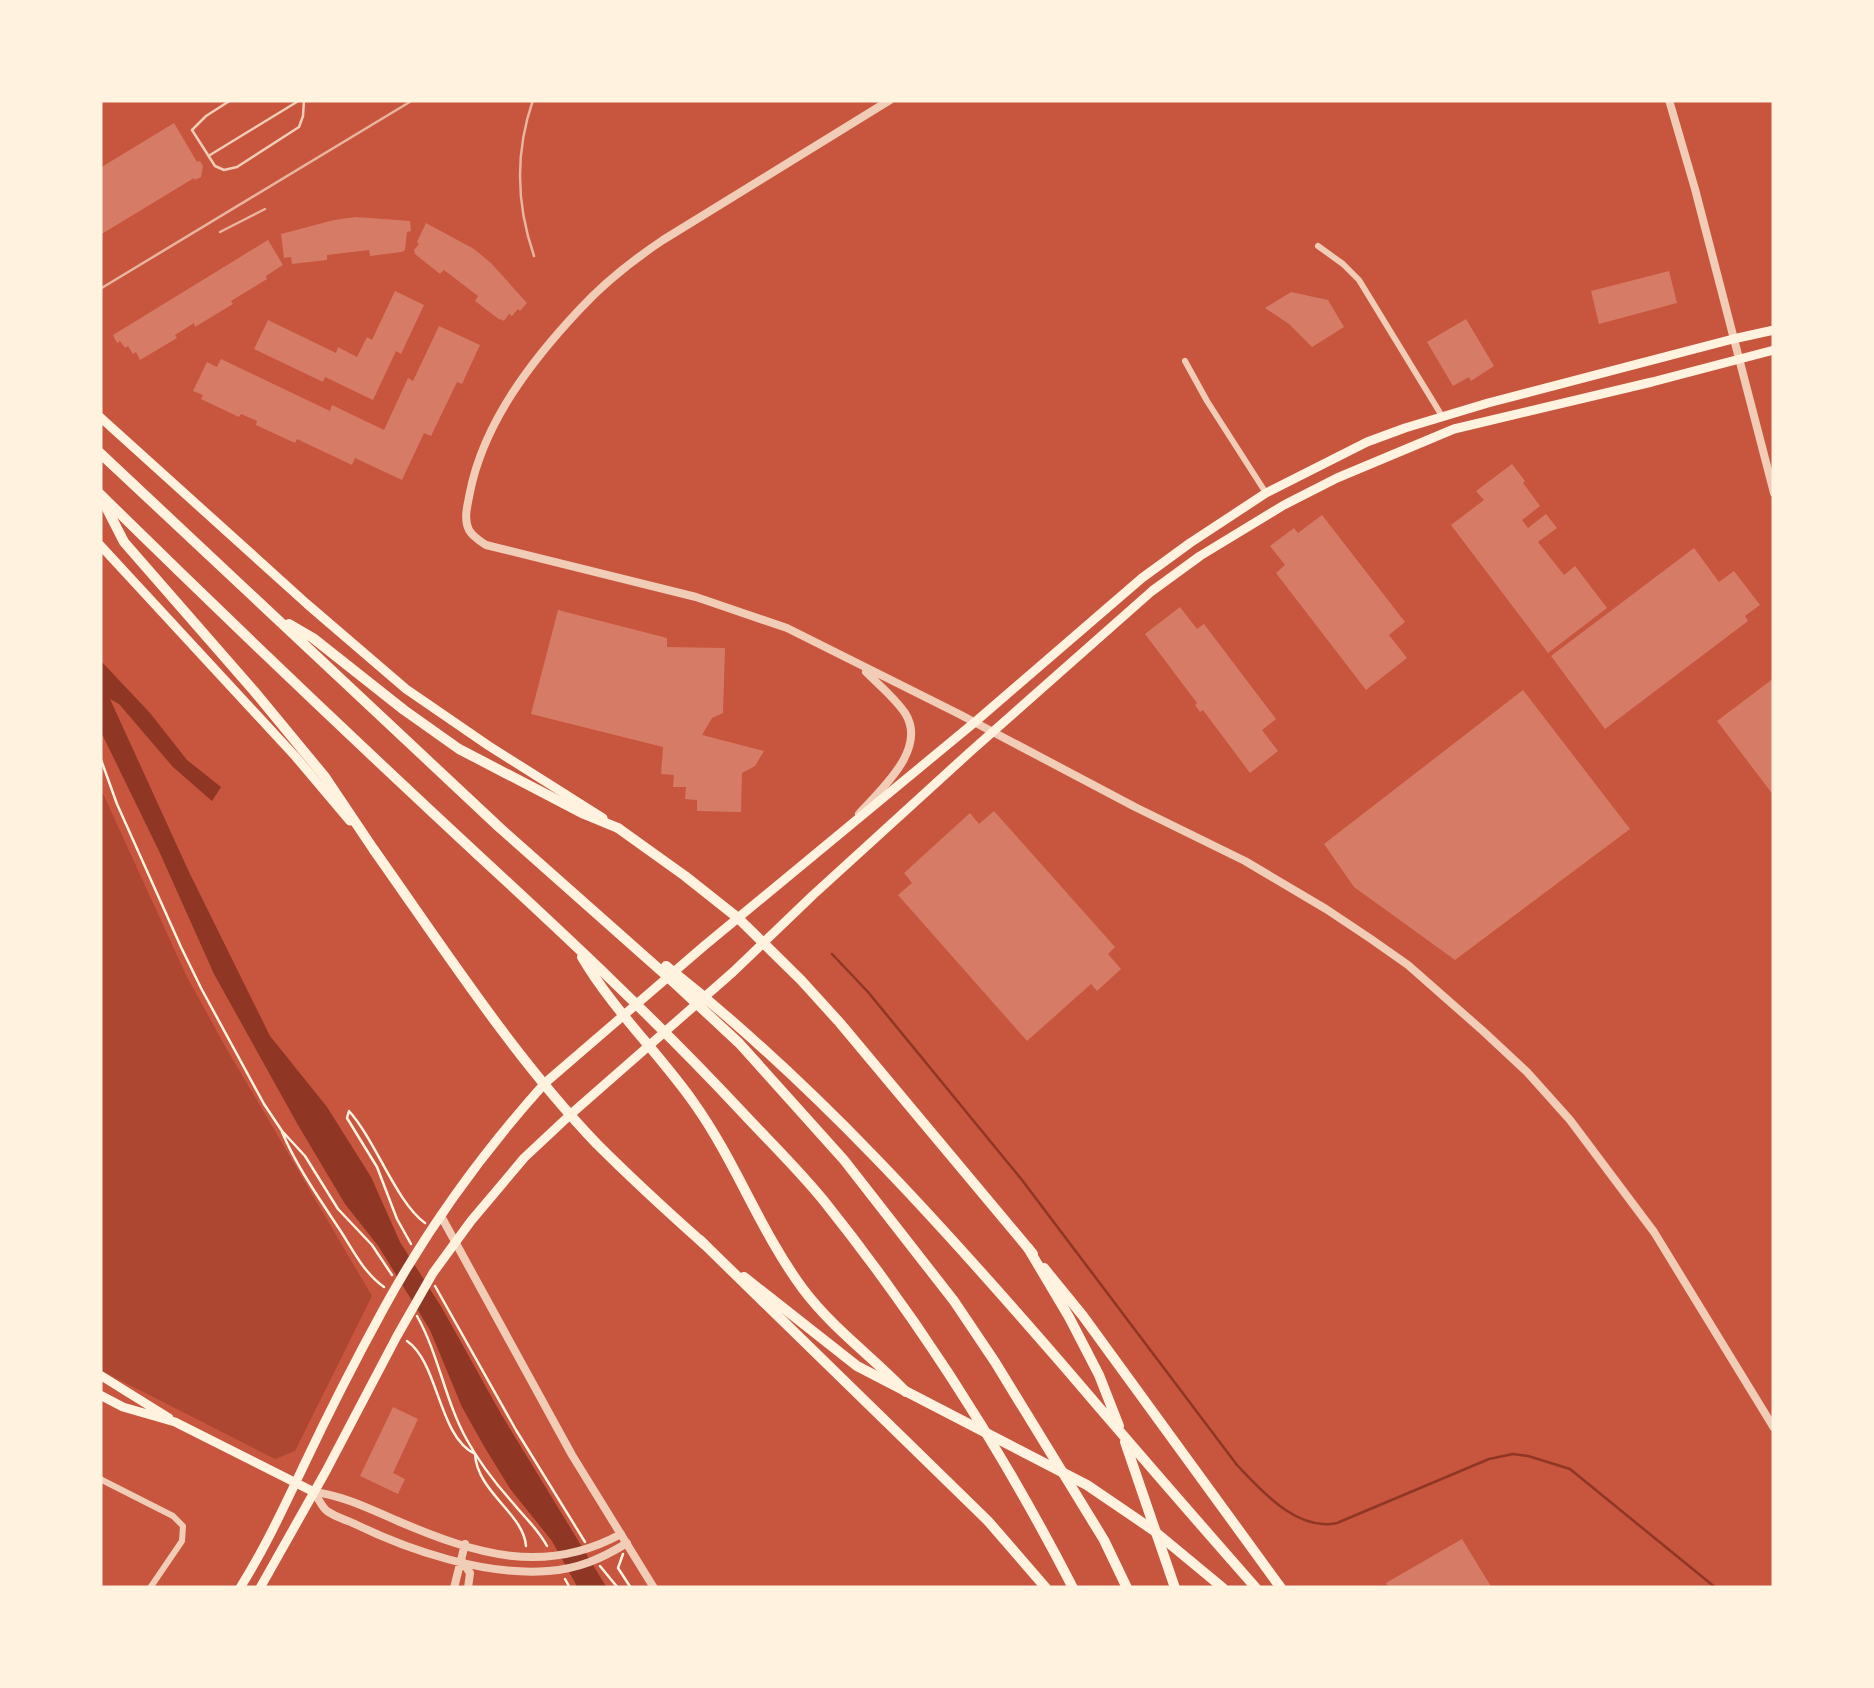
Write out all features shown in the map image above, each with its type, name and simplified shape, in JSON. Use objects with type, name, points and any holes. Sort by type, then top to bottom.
[{"type":"highway","points":[[100,453],[500,828],[738,1044],[844,1160],[954,1301],[995,1362],[1095,1525],[1127,1588]]},
{"type":"highway","points":[[100,495],[124,542],[324,776],[492,1016],[571,1114],[597,1144],[988,1521],[1046,1588]]},
{"type":"highway","points":[[100,495],[294,684],[674,1040],[823,1200],[920,1330],[1034,1512],[1073,1588]]},
{"type":"highway","points":[[276,616],[313,638],[459,750],[618,828],[670,864],[764,942],[840,1023],[1084,1316],[1281,1588]]},
{"type":"highway","points":[[594,910],[710,1002],[843,1123],[942,1227],[1256,1588]]},
{"type":"highway","points":[[574,943],[594,978],[700,1111],[804,1289],[846,1338],[906,1392]]},
{"type":"highway","points":[[700,1240],[857,1366],[1087,1486],[1142,1522],[1223,1588]]},
{"type":"highway","points":[[1028,1248],[1100,1375],[1142,1485],[1175,1588]]},
{"type":"main road","points":[[240,1588],[268,1541],[417,1250],[480,1159],[545,1083],[1142,578],[1266,492],[1367,442],[1442,416],[1774,330]]},
{"type":"main road","points":[[260,1588],[409,1314],[455,1242],[524,1158],[992,732],[1152,592],[1216,546],[1284,505],[1454,430],[1774,350]]},
{"type":"main road","points":[[100,416],[306,604],[406,688],[618,828]]},
{"type":"main road","points":[[100,545],[295,756],[374,850]]},
{"type":"main road","points":[[100,1376],[175,1422],[314,1492]]},
{"type":"main road","points":[[100,1395],[175,1422]]},
{"type":"street","points":[[890,100],[676,231],[636,259],[580,308],[525,376],[484,444],[466,512],[468,528],[486,545],[696,597],[764,619],[1245,861],[1408,965],[1527,1072],[1570,1120],[1654,1232],[1774,1428]]},
{"type":"street","points":[[1669,100],[1774,494]]},
{"type":"street","points":[[1318,246],[1360,280],[1442,416]]},
{"type":"street","points":[[1185,361],[1266,492]]},
{"type":"street","points":[[841,834],[895,771],[912,734],[905,713],[860,666]]},
{"type":"street","points":[[440,1216],[572,1455],[654,1588]]},
{"type":"street","points":[[100,1478],[180,1520],[183,1526],[182,1541],[150,1588]]},
{"type":"street","points":[[314,1492],[336,1495],[465,1544],[525,1558],[576,1554],[621,1534]]},
{"type":"street","points":[[314,1492],[326,1510],[354,1524],[409,1546],[506,1571],[583,1566],[627,1544]]},
{"type":"street","points":[[454,1588],[465,1544]]},
{"type":"street","points":[[462,1561],[470,1573],[468,1588]]},
{"type":"lane","points":[[208,156],[302,100],[303,116],[298,128],[236,167],[219,168],[208,156],[192,130],[232,100]]},
{"type":"path","points":[[100,758],[201,988],[304,1175],[370,1275],[381,1285]]},
{"type":"path","points":[[417,1250],[397,1219],[377,1168],[347,1118],[350,1110],[414,1214],[432,1228]]},
{"type":"path","points":[[282,1131],[305,1156]]},
{"type":"path","points":[[432,1277],[516,1430],[584,1540]]},
{"type":"path","points":[[407,1341],[421,1356],[464,1448],[476,1454]]},
{"type":"path","points":[[456,1418],[476,1454],[516,1508],[533,1524],[547,1554]]},
{"type":"path","points":[[476,1454],[478,1471],[524,1533],[525,1558]]},
{"type":"path","points":[[627,1544],[618,1568],[632,1588]]},
{"type":"path","points":[[566,1579],[570,1588]]},
{"type":"shaded area","points":[[100,660],[187,760],[221,787],[212,801],[173,767],[119,704],[110,699],[270,1036],[327,1107],[371,1177],[400,1242],[607,1588],[578,1588],[552,1541],[511,1490],[462,1407],[430,1330],[379,1247],[345,1204],[214,974],[100,730]]},
{"type":"shaded area","points":[[100,787],[186,975],[372,1296],[295,1451],[275,1459],[100,1370]]},
{"type":"building","points":[[174,123],[203,166],[201,177],[100,235],[100,168]]},
{"type":"building","points":[[356,217],[410,221],[405,250],[370,256],[369,250],[327,255],[327,260],[292,264],[291,257],[284,258],[281,234]]},
{"type":"building","points":[[426,223],[474,249],[527,303],[520,311],[500,320],[475,301],[478,296],[444,270],[440,274],[415,254]]},
{"type":"building","points":[[268,240],[283,265],[231,301],[233,304],[195,327],[194,323],[140,360],[128,346],[117,343],[113,335]]},
{"type":"building","points":[[1669,271],[1677,303],[1599,324],[1591,291]]},
{"type":"building","points":[[395,291],[424,305],[373,400],[325,377],[323,382],[254,349],[268,320],[336,353],[338,347],[357,357],[367,337],[372,340]]},
{"type":"building","points":[[1291,292],[1328,300],[1344,327],[1312,347],[1289,324],[1265,308]]},
{"type":"building","points":[[1466,319],[1494,366],[1471,381],[1469,377],[1453,386],[1427,342]]},
{"type":"building","points":[[439,326],[480,345],[431,436],[424,433],[402,480],[355,458],[352,465],[297,439],[295,443],[256,425],[257,421],[201,399],[203,395],[193,391],[207,362],[217,367],[221,359],[330,411],[332,405],[384,430],[408,378],[413,381]]},
{"type":"building","points":[[1512,464],[1540,506],[1522,520],[1528,528],[1546,514],[1557,528],[1538,542],[1564,575],[1575,566],[1607,608],[1548,653],[1451,525],[1484,500],[1476,491]]},
{"type":"building","points":[[1322,515],[1405,622],[1389,635],[1407,658],[1366,690],[1276,573],[1285,565],[1270,546],[1294,528],[1298,533]]},
{"type":"building","points":[[1694,548],[1719,582],[1734,571],[1760,605],[1745,616],[1748,621],[1605,729],[1551,656]]},
{"type":"building","points":[[1180,607],[1197,629],[1204,624],[1276,719],[1262,730],[1278,751],[1250,773],[1203,710],[1200,712],[1145,634]]},
{"type":"building","points":[[558,610],[667,638],[667,647],[725,648],[723,713],[712,718],[702,735],[764,751],[755,766],[742,773],[741,812],[697,811],[697,800],[685,799],[686,787],[673,787],[674,775],[661,774],[663,747],[531,714]]},
{"type":"building","points":[[1774,678],[1774,796],[1717,721]]},
{"type":"building","points":[[1523,690],[1630,829],[1455,960],[1354,887],[1324,844]]},
{"type":"building","points":[[994,811],[1115,947],[1108,954],[1121,969],[1097,991],[1091,984],[1027,1041],[898,895],[912,883],[904,873],[970,813],[979,824]]},
{"type":"building","points":[[393,1407],[418,1419],[393,1473],[405,1479],[398,1494],[360,1476]]},
{"type":"building","points":[[1462,1539],[1492,1588],[1389,1588],[1386,1583]]},
{"type":"waterway","points":[[832,954],[868,992],[1022,1180],[1237,1465],[1281,1507],[1308,1521],[1337,1523],[1489,1459],[1513,1454],[1528,1456],[1570,1469],[1716,1588]]},
{"type":"railway","points":[[100,289],[413,100]]},
{"type":"railway","points":[[533,100],[523,139],[520,178],[534,256]]},
{"type":"railway","points":[[220,232],[265,209]]}]
